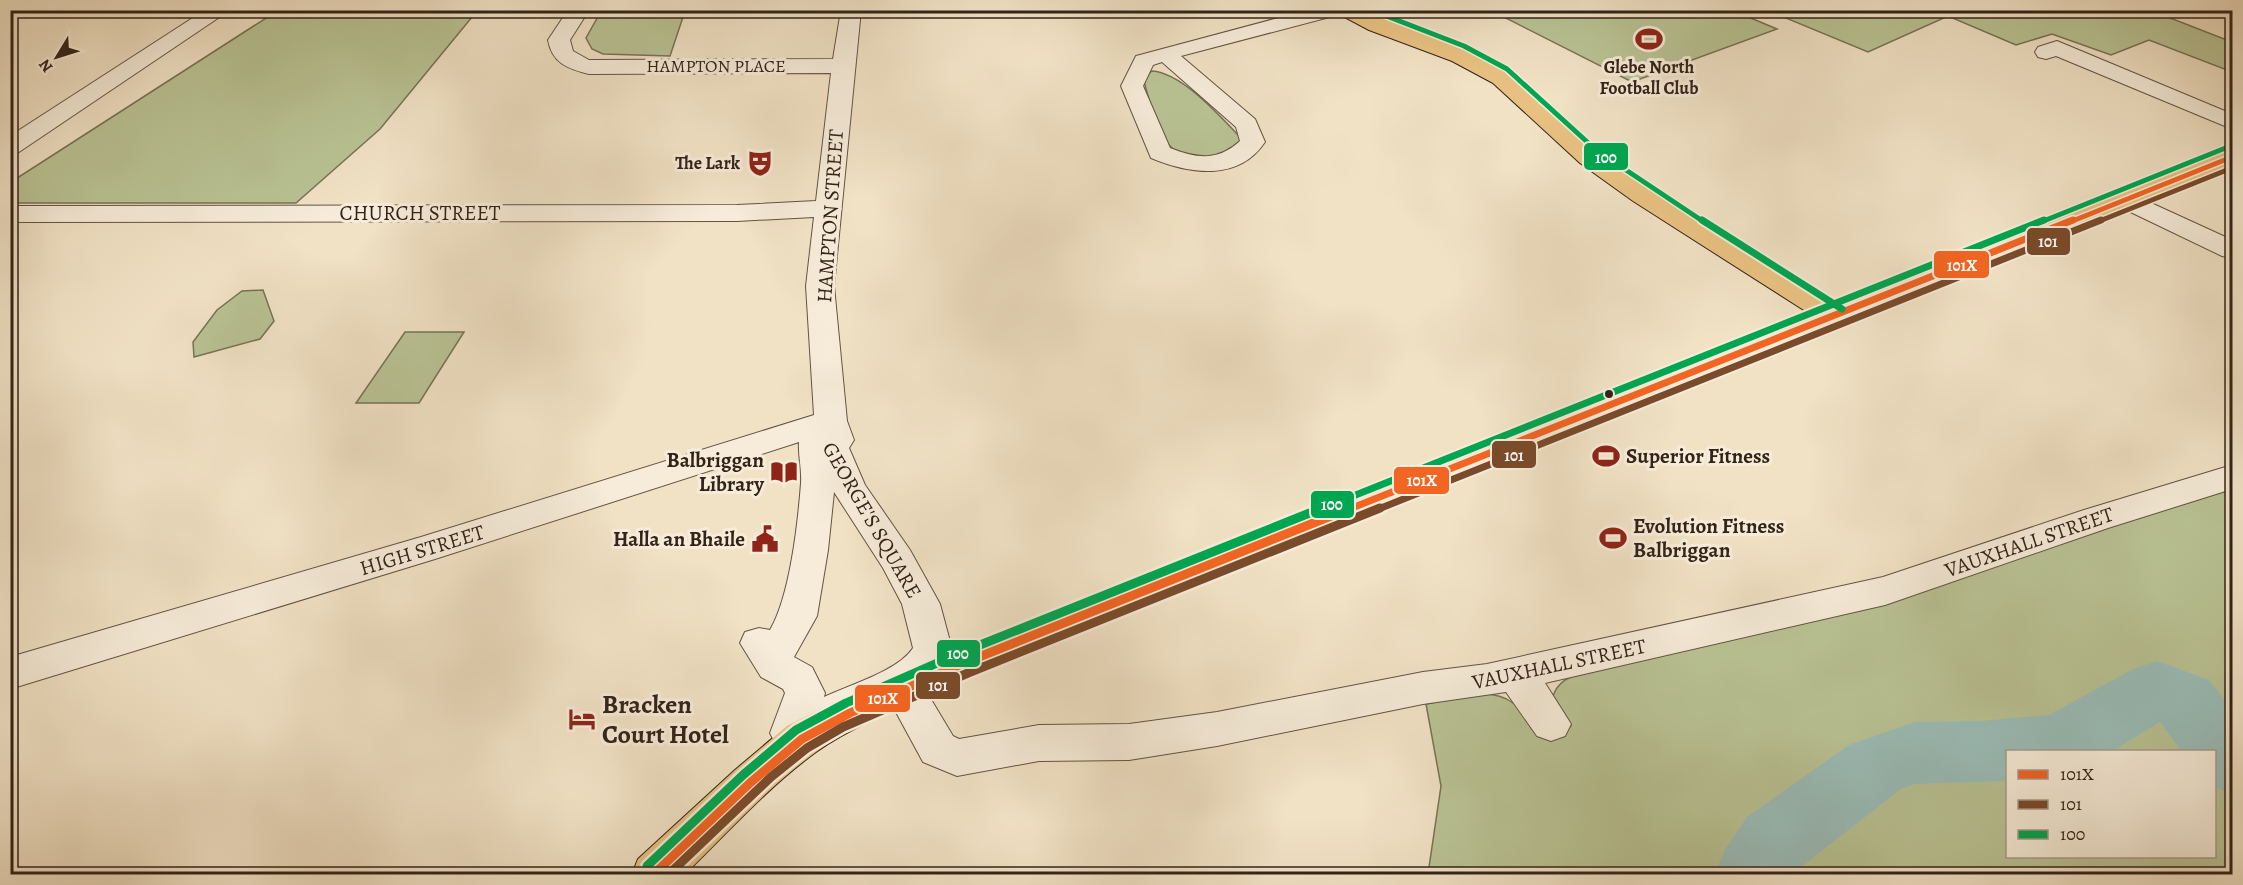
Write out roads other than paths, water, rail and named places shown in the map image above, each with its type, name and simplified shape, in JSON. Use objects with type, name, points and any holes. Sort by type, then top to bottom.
[{"type":"main road","points":[[1346,10],[1377,26],[1460,56],[1502,78],[1589,158],[1642,195],[1836,318]]},
{"type":"main road","points":[[654,874],[750,783],[802,739],[850,713],[964,663],[1836,318],[2232,158]]},
{"type":"street","points":[[10,147],[220,10]]},
{"type":"street","name":"HAMPTON PLACE","points":[[579,10],[559,40],[560,50],[563,57],[589,67],[843,66]]},
{"type":"street","name":"HAMPTON STREET","points":[[831,421],[820,286],[850,10]]},
{"type":"street","points":[[1165,54],[1247,124],[1253,142],[1236,158],[1201,165],[1180,161],[1160,153],[1132,86],[1144,61],[1165,54],[1334,10]]},
{"type":"street","points":[[2046,52],[2057,48],[2232,122]]},
{"type":"street","points":[[2127,200],[2232,250]]},
{"type":"street","name":"CHURCH STREET","points":[[10,214],[737,213],[829,208]]},
{"type":"street","name":"GEORGE'S SQUARE","points":[[831,421],[845,459],[908,556],[964,663]]},
{"type":"street","name":"HIGH STREET","points":[[10,673],[422,550],[831,421]]},
{"type":"street","name":"GEORGE'S SQUARE","points":[[827,435],[849,488],[897,560],[921,604],[933,650],[922,667],[897,682],[791,733],[805,693],[798,678],[775,666],[759,644],[780,647],[798,616],[810,550],[818,481],[813,449],[818,444],[815,441],[827,435]]},
{"type":"street","name":"VAUXHALL STREET","points":[[904,690],[938,749],[957,758],[1039,743],[1130,742],[1217,729],[1423,688],[1487,680],[1885,591],[2096,519],[2232,477]]},
{"type":"street","points":[[1516,674],[1551,723]]},
{"type":"waterway","points":[[1754,874],[1774,842],[1875,767],[1915,753],[1981,752],[2060,745],[2157,689],[2184,700],[2232,762]]},
{"type":"place","name":"Glebe North Football Club","points":[[1649,39]]},
{"type":"place","name":"The Lark","points":[[760,163]]},
{"type":"place","name":"Superior Fitness","points":[[1606,456]]},
{"type":"place","name":"Balbriggan Library","points":[[784,472]]},
{"type":"place","name":"Evolution Fitness Balbriggan","points":[[1613,538]]},
{"type":"place","name":"Halla an Bhaile","points":[[765,539]]},
{"type":"place","name":"Bracken Court Hotel","points":[[582,719]]}]
